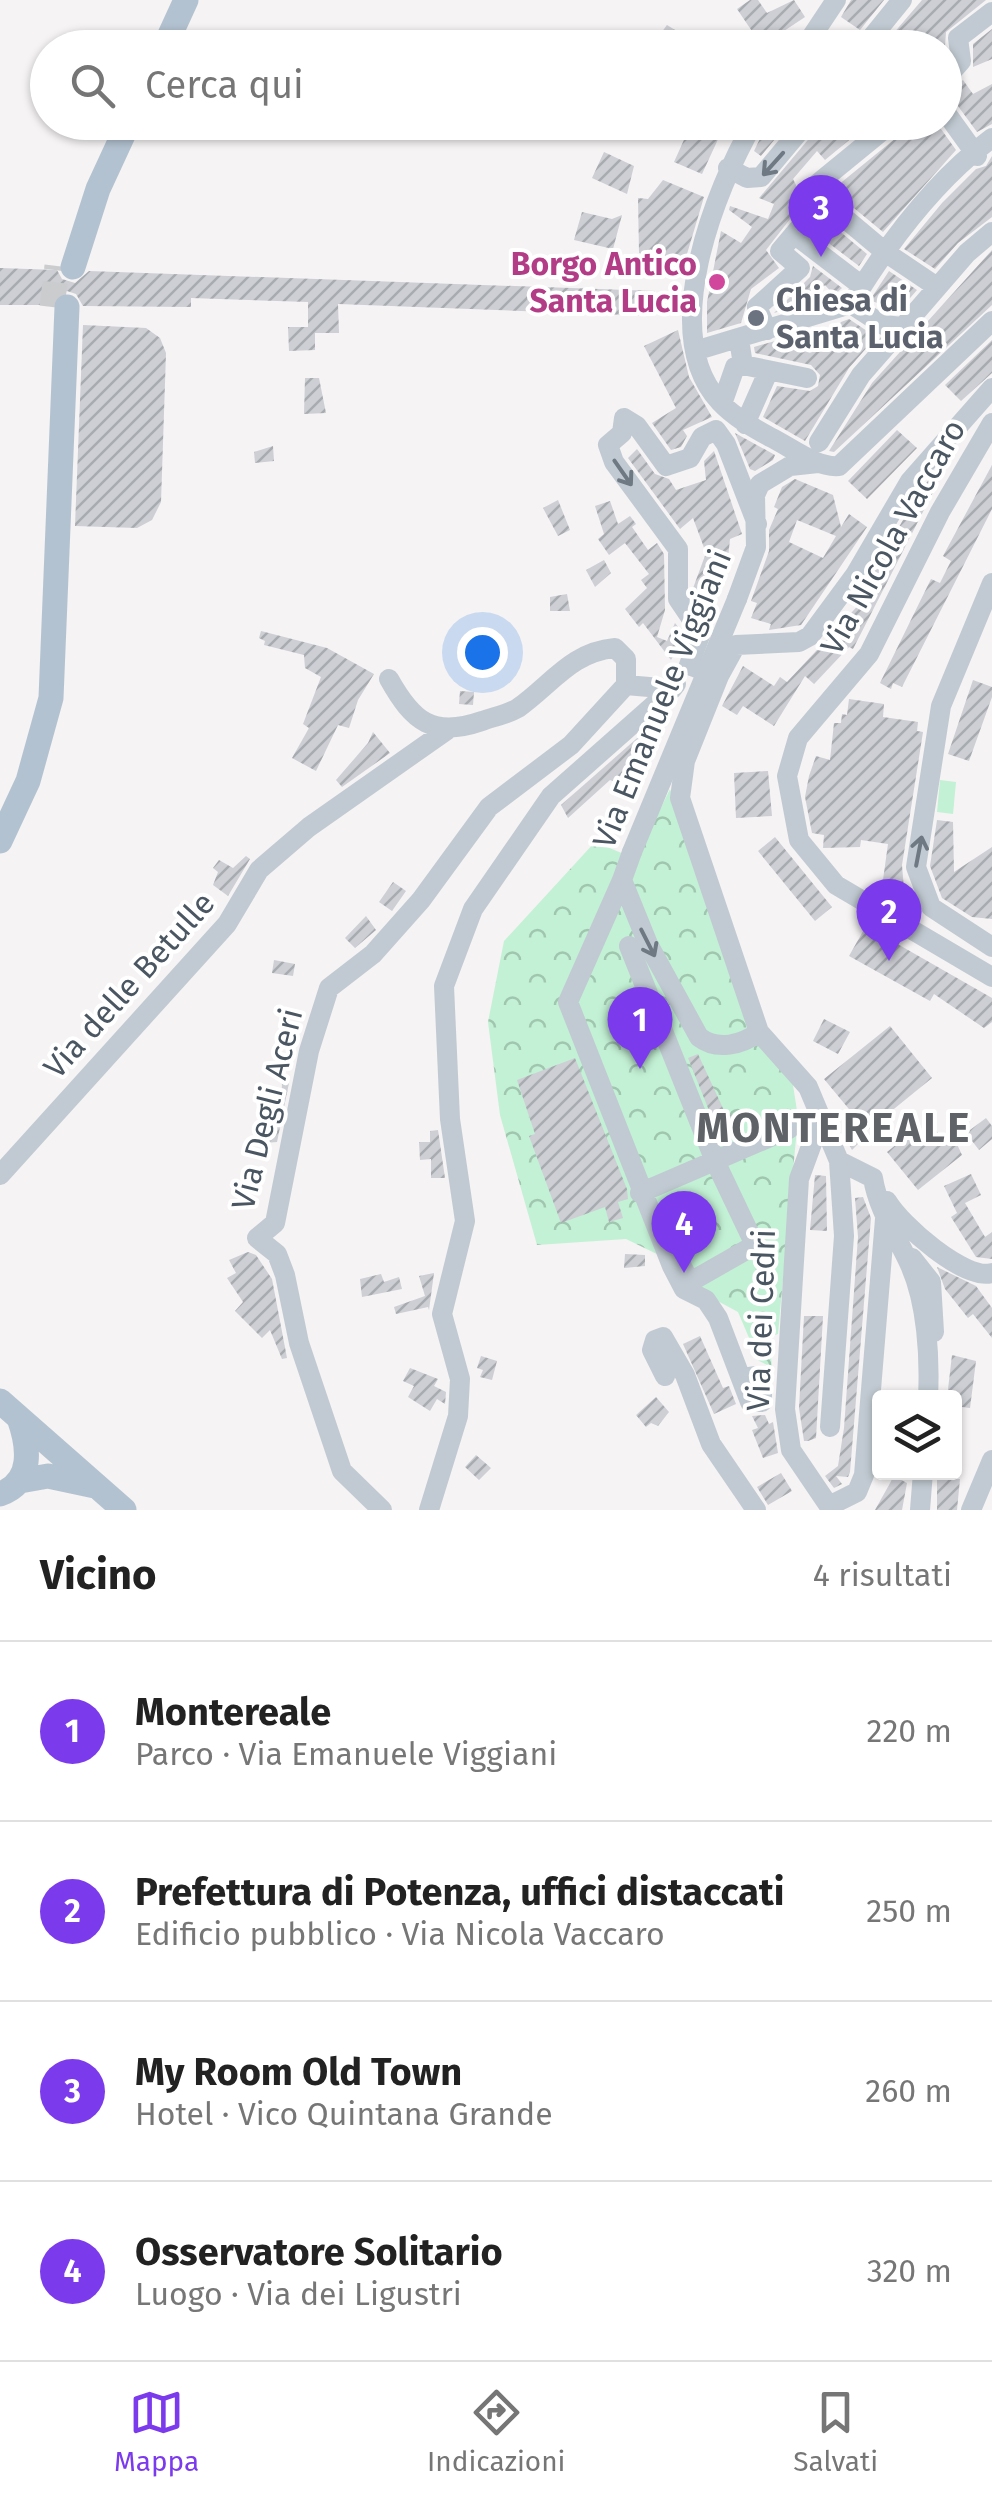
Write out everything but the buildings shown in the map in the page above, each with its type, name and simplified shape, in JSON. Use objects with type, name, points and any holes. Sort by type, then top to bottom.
[{"type":"main road","points":[[156,30],[170,0]]},
{"type":"main road","points":[[172,30],[186,0]]},
{"type":"main road","points":[[104,140],[84,184],[65,266],[121,140]]},
{"type":"main road","points":[[0,806],[18,764],[36,696],[59,306],[51,698],[28,781],[0,840]]},
{"type":"main road","points":[[10,1409],[124,1510]]},
{"type":"main road","points":[[7,1493],[28,1454],[10,1409]]},
{"type":"main road","points":[[7,1493],[48,1476],[95,1486]]},
{"type":"street","points":[[816,30],[836,0]]},
{"type":"street","points":[[878,30],[902,0]]},
{"type":"street","points":[[962,35],[992,12]]},
{"type":"street","points":[[962,135],[976,154]]},
{"type":"street","points":[[698,350],[767,330],[856,295],[940,184],[992,138]]},
{"type":"street","points":[[744,140],[728,168],[690,300],[698,350],[720,402],[746,424],[819,452],[833,467],[847,462],[992,321]]},
{"type":"street","points":[[728,168],[747,178],[761,177],[792,140]]},
{"type":"street","points":[[872,140],[811,189],[885,252],[937,287]]},
{"type":"street","points":[[767,330],[757,307],[800,268],[780,252],[823,200]]},
{"type":"street","points":[[819,452],[853,386],[966,252],[992,232]]},
{"type":"street","points":[[794,234],[883,325],[902,327]]},
{"type":"street","points":[[738,339],[743,365]]},
{"type":"street","points":[[720,402],[735,367],[743,365],[807,378]]},
{"type":"street","points":[[746,424],[768,372]]},
{"type":"street","points":[[830,1427],[844,1236],[839,1161],[808,1087],[759,1032],[680,798],[679,780],[719,676],[742,642],[799,642],[810,636],[855,575],[910,481],[992,388]]},
{"type":"street","points":[[428,1510],[458,1416],[460,1379],[442,1314],[465,1221],[450,1119],[444,986],[473,909],[551,796],[672,690],[689,665],[701,633],[678,599],[678,549],[614,462],[608,445],[622,433],[624,418],[637,426],[666,466],[690,458],[702,437],[716,430],[726,444],[757,524]]},
{"type":"street","name":"Via Nicola Vaccaro","points":[[992,423],[940,512],[869,654],[798,738],[787,776],[787,796],[799,840],[836,886],[992,977]]},
{"type":"street","name":"Via Emanuele Viggiani","points":[[759,1032],[732,1045],[710,1044],[699,1037],[648,944],[622,880],[738,599],[756,547],[755,495],[760,484],[819,452]]},
{"type":"street","points":[[992,583],[941,706],[916,867],[931,907],[992,947]]},
{"type":"street","name":"Via delle Betulle","points":[[0,1175],[228,924],[259,870],[322,818],[447,730],[516,709],[591,650],[615,648],[626,660],[626,685]]},
{"type":"street","points":[[689,665],[719,676]]},
{"type":"street","points":[[388,679],[402,702],[428,726],[447,730]]},
{"type":"street","points":[[626,685],[672,690]]},
{"type":"street","name":"Via Degli Aceri","points":[[382,1510],[342,1471],[299,1343],[281,1264],[277,1254],[257,1238],[275,1223],[309,1052],[329,988],[372,954],[421,900],[490,807],[571,745],[626,685]]},
{"type":"street","points":[[622,880],[568,1002],[640,1193],[684,1289],[706,1300],[712,1309],[742,1378]]},
{"type":"street","points":[[629,946],[715,1161],[755,1245],[690,1282],[670,1245],[668,1213]]},
{"type":"street","name":"Via dei Cedri","points":[[821,1119],[799,1179],[785,1410],[792,1450],[829,1506],[857,1492],[864,1475],[886,1218]]},
{"type":"street","points":[[640,1193],[788,1129]]},
{"type":"street","points":[[839,1161],[873,1178],[896,1215],[934,1248],[972,1274],[992,1273]]},
{"type":"street","points":[[873,1178],[886,1218],[911,1268],[930,1369]]},
{"type":"street","points":[[901,1248],[931,1282],[934,1321],[929,1390]]},
{"type":"street","points":[[665,1376],[652,1350],[655,1340],[663,1337],[685,1375],[712,1444],[756,1510]]},
{"type":"street","points":[[972,1510],[992,1460]]},
{"type":"street","points":[[920,1510],[923,1480]]},
{"type":"green space","points":[[940,780],[956,782],[953,814],[937,812]]},
{"type":"green space","name":"MONTEREALE","points":[[670,789],[729,960],[792,1079],[798,1117],[778,1334],[769,1337],[772,1367],[759,1361],[738,1312],[688,1285],[661,1256],[626,1239],[537,1245],[500,1115],[488,1022],[504,941],[595,842],[636,859]]},
{"type":"tunnel","points":[[52,307],[57,266]]},
{"type":"place","name":"My Room Old Town","points":[[821,257]]},
{"type":"place","name":"Borgo Antico Santa Lucia","points":[[717,282]]},
{"type":"place","name":"Chiesa di Santa Lucia","points":[[756,318]]},
{"type":"place","name":"Prefettura di Potenza, uffici distaccati","points":[[889,961]]},
{"type":"place","name":"Montereale","points":[[640,1069]]},
{"type":"place","name":"Osservatore Solitario","points":[[684,1273]]},
{"type":"district","name":"MONTEREALE","points":[[834,1127]]}]
